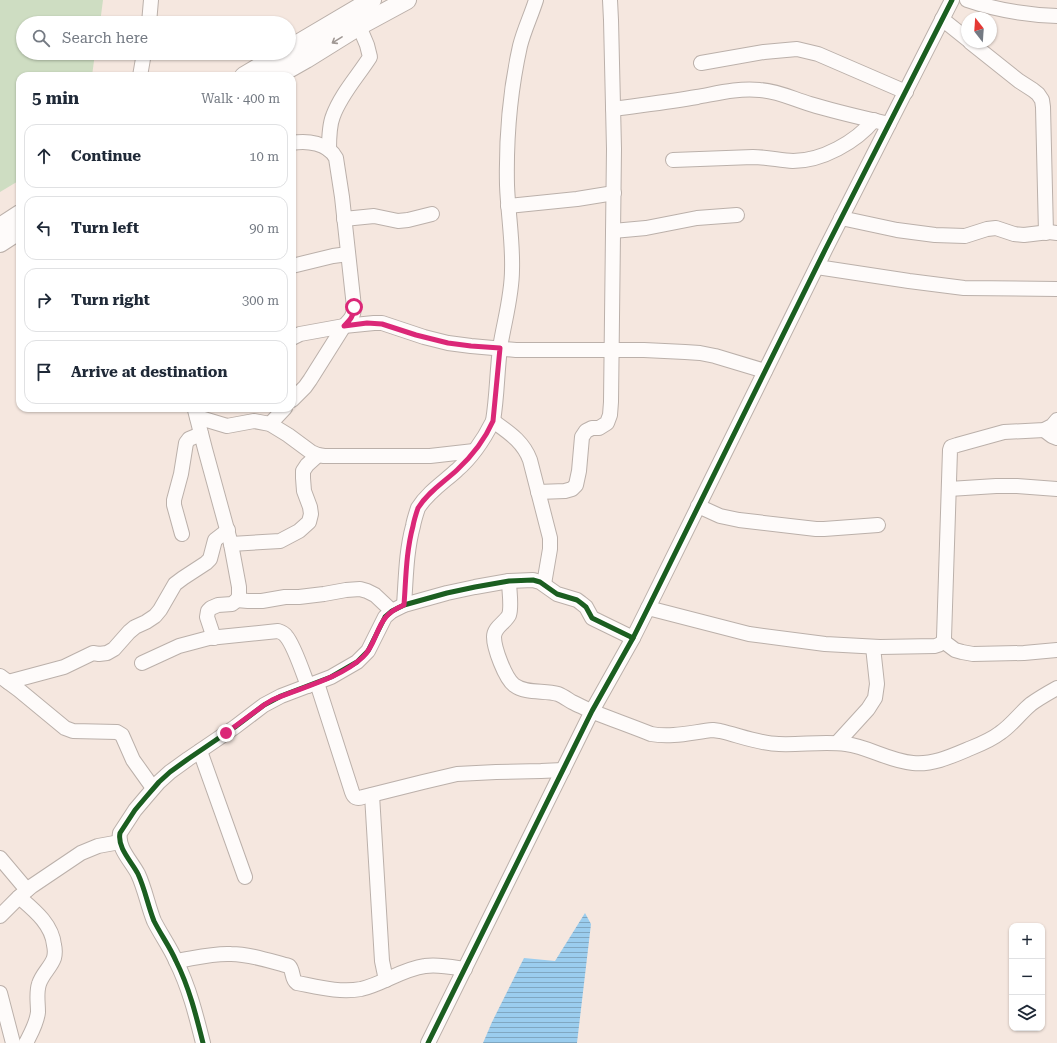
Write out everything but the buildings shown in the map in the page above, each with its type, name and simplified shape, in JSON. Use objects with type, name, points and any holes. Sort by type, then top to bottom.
[{"type":"main road","points":[[296,45],[372,0]]},
{"type":"main road","points":[[283,72],[359,26],[407,0]]},
{"type":"main road","points":[[251,72],[271,60]]},
{"type":"main road","points":[[0,227],[16,217]]},
{"type":"main road","points":[[0,243],[16,233]]},
{"type":"street","points":[[150,16],[151,0]]},
{"type":"street","points":[[398,608],[410,536],[418,509],[426,497],[458,469],[474,451],[493,421],[500,348],[512,281],[512,253],[507,184],[509,118],[520,46],[536,0]]},
{"type":"street","points":[[538,492],[565,491],[572,489],[576,485],[579,471],[582,437],[586,431],[592,428],[599,428],[607,423],[610,414],[614,193],[610,0]]},
{"type":"street","points":[[428,1043],[592,711],[633,638],[841,218],[952,0]]},
{"type":"street","points":[[967,0],[1002,10],[1057,16]]},
{"type":"street","points":[[942,19],[961,34]]},
{"type":"street","points":[[328,150],[332,116],[344,95],[370,57],[359,26]]},
{"type":"street","points":[[701,63],[797,48],[818,54],[906,92]]},
{"type":"street","points":[[841,218],[897,230],[935,235],[965,236],[996,228],[1014,234],[1024,235],[1051,233],[1042,100],[1038,94],[978,48]]},
{"type":"street","points":[[141,72],[143,60]]},
{"type":"street","points":[[613,109],[698,97],[729,90],[759,90],[770,91],[808,104],[889,124]]},
{"type":"street","points":[[673,160],[753,156],[791,161],[810,159],[829,153],[840,147],[861,134],[874,120]]},
{"type":"street","points":[[296,142],[307,141],[318,144],[334,154],[336,158],[354,307],[354,313],[351,319],[344,326],[310,380],[296,396]]},
{"type":"street","points":[[508,206],[571,200],[614,193]]},
{"type":"street","points":[[344,219],[374,216],[398,221],[432,214]]},
{"type":"street","points":[[613,231],[646,228],[691,219],[737,215]]},
{"type":"street","points":[[296,265],[328,257],[348,254]]},
{"type":"street","points":[[817,267],[964,288],[1057,289]]},
{"type":"street","points":[[296,337],[306,333],[344,326],[367,323],[382,324],[448,343],[471,346],[544,350],[644,350],[700,353],[766,371]]},
{"type":"street","points":[[270,424],[281,412]]},
{"type":"street","points":[[196,413],[227,426],[254,421],[270,424],[318,456],[430,456],[474,451]]},
{"type":"street","points":[[196,413],[230,537],[239,587],[239,596],[232,604],[218,605],[208,611],[207,617],[214,638]]},
{"type":"street","points":[[648,608],[749,634],[825,644],[873,646],[940,645],[943,641],[949,453],[951,447],[1004,432],[1044,430],[1052,426],[1057,420]]},
{"type":"street","points":[[493,421],[522,445],[530,460],[550,538],[550,548],[544,584]]},
{"type":"street","points":[[1044,430],[1057,438]]},
{"type":"street","points":[[182,534],[174,500],[181,474],[186,442],[201,434]]},
{"type":"street","points":[[4,679],[64,666],[93,654],[107,653],[114,649],[135,627],[155,616],[175,584],[210,559],[215,540],[221,535],[280,541],[299,531],[309,522],[311,514],[303,484],[304,471],[306,465],[318,456]]},
{"type":"street","points":[[949,488],[1003,486],[1057,489]]},
{"type":"street","points":[[698,506],[720,516],[739,520],[816,529],[878,525]]},
{"type":"street","points":[[202,1043],[186,982],[154,921],[141,881],[122,847],[119,837],[135,810],[153,788],[174,769],[268,703],[281,696],[342,671],[357,662],[364,656],[373,643],[385,617],[398,608],[447,593],[509,581],[533,580],[544,584],[557,594],[577,600],[586,607],[592,618],[633,638]]},
{"type":"street","points":[[509,581],[509,616],[496,630],[494,637],[506,676],[514,685],[521,688],[558,694],[571,702],[651,734],[670,736],[713,730],[766,743],[837,743],[859,747],[898,760],[923,764],[936,762],[988,741],[1009,726],[1032,704],[1057,688]]},
{"type":"street","points":[[237,600],[248,602],[262,601],[360,589],[368,591],[398,608]]},
{"type":"street","points":[[142,663],[179,646],[214,638],[278,631],[281,632],[286,636],[313,684],[356,798],[457,774],[563,770]]},
{"type":"street","points":[[943,641],[955,650],[973,654],[1024,653],[1057,650]]},
{"type":"street","points":[[837,743],[868,709],[875,698],[878,684],[873,646]]},
{"type":"street","points":[[4,679],[65,728],[73,731],[117,732],[122,736],[133,760],[153,788]]},
{"type":"street","points":[[200,751],[245,877]]},
{"type":"street","points":[[372,795],[382,961],[386,980]]},
{"type":"street","points":[[0,916],[23,894],[46,876],[81,853],[98,846],[120,842]]},
{"type":"street","points":[[0,858],[32,908],[49,929],[55,948],[55,956],[39,983],[37,991],[38,1012],[36,1023],[26,1043]]},
{"type":"street","points":[[176,961],[222,954],[247,956],[289,966],[292,970],[294,981],[297,983],[335,990],[360,989],[415,968],[426,966],[436,965],[465,969]]},
{"type":"street","points":[[0,993],[13,1043]]},
{"type":"green space","points":[[0,0],[103,0],[101,16],[16,16],[16,60],[94,60],[93,72],[16,72],[16,182],[0,192]]},
{"type":"water","points":[[585,913],[591,924],[577,1043],[483,1043],[524,958],[555,961]]},
{"type":"cycle path","points":[[428,1043],[592,711],[633,638],[825,250],[952,0]]},
{"type":"cycle path","points":[[203,1043],[185,981],[174,956],[154,921],[138,874],[126,855],[120,839],[120,833],[135,810],[159,782],[170,772],[264,705],[281,696],[331,677],[357,662],[368,651],[385,617],[392,611],[404,605],[475,587],[509,581],[533,580],[540,582],[557,594],[577,600],[586,607],[592,618],[633,638]]},
{"type":"route","points":[[226,733],[272,700],[317,683],[357,662],[364,656],[373,643],[385,617],[392,611],[404,605],[407,554],[410,536],[418,509],[426,497],[467,460],[493,421],[500,348],[448,343],[382,324],[367,323],[344,326],[351,319],[354,313],[354,307]]}]
